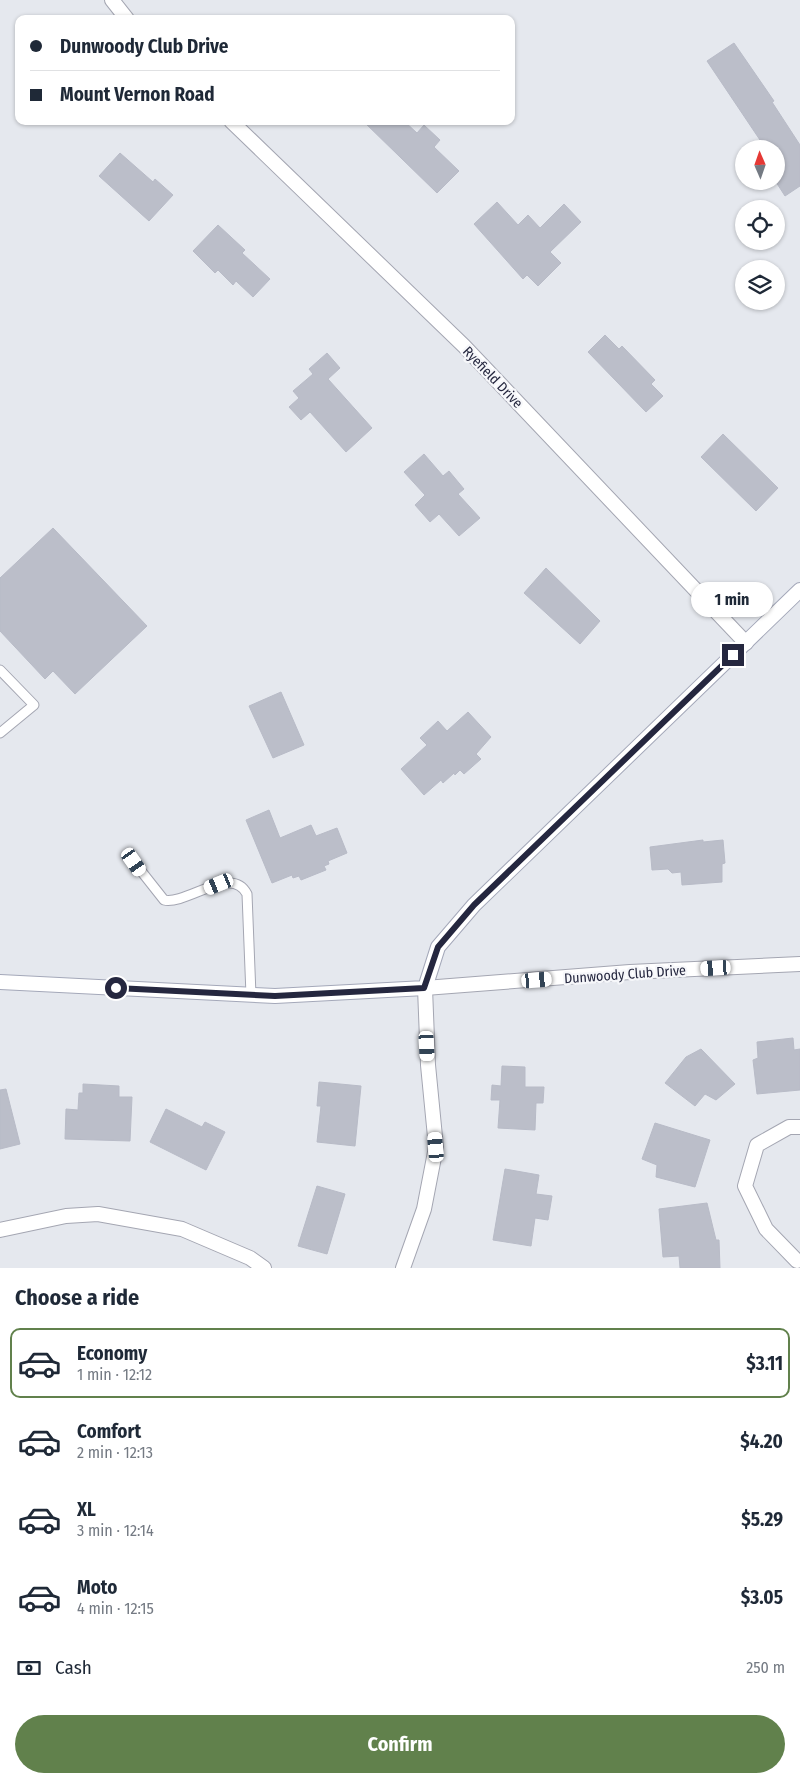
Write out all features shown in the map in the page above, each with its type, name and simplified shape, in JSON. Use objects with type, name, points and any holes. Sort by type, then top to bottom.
[{"type":"street","points":[[112,0],[124,15]]},
{"type":"street","name":"Ryefield Drive","points":[[235,125],[464,346],[746,643]]},
{"type":"street","points":[[403,1268],[424,1209],[436,1147],[424,988],[438,947],[474,905],[800,590]]},
{"type":"street","name":"Dunwoody Club Drive","points":[[0,982],[275,996],[424,988],[630,972],[800,964]]},
{"type":"street","points":[[797,1263],[766,1229],[745,1186],[757,1145],[789,1127],[800,1127]]},
{"type":"street","points":[[0,1230],[66,1216],[98,1214],[182,1228],[250,1258],[264,1268]]},
{"type":"lane","points":[[0,670],[34,705],[0,733]]},
{"type":"lane","points":[[134,862],[164,900],[178,900],[219,884],[237,884],[244,888],[247,894],[251,995]]},
{"type":"building","points":[[734,43],[774,101],[772,102],[800,145],[800,186],[785,196],[781,190],[785,190],[785,140],[760,140],[707,61]]},
{"type":"building","points":[[367,125],[408,125],[417,133],[424,125],[440,140],[434,147],[459,171],[437,193]]},
{"type":"building","points":[[120,153],[153,182],[155,179],[173,195],[149,221],[99,176]]},
{"type":"building","points":[[497,202],[518,225],[528,215],[540,228],[564,204],[581,222],[550,252],[561,263],[538,286],[527,275],[523,279],[474,224]]},
{"type":"building","points":[[218,225],[245,250],[242,253],[270,279],[253,297],[236,281],[233,285],[218,270],[215,273],[193,251]]},
{"type":"building","points":[[605,335],[619,349],[622,346],[655,380],[651,384],[663,396],[646,412],[588,352]]},
{"type":"building","points":[[327,353],[340,368],[328,379],[372,428],[346,452],[310,412],[301,420],[289,407],[299,398],[293,391],[313,374],[309,369]]},
{"type":"building","points":[[723,434],[778,488],[756,511],[701,457]]},
{"type":"building","points":[[424,454],[443,476],[449,471],[464,489],[458,494],[480,518],[459,536],[439,514],[430,522],[415,505],[425,495],[404,472]]},
{"type":"building","points":[[53,528],[147,626],[75,694],[53,671],[45,679],[0,631],[0,578]]},
{"type":"building","points":[[546,568],[600,621],[580,644],[524,593]]},
{"type":"building","points":[[281,692],[304,745],[273,758],[249,706]]},
{"type":"building","points":[[468,712],[491,737],[476,754],[481,759],[464,774],[460,770],[443,783],[441,780],[424,795],[401,769],[427,745],[420,738],[438,721],[447,731]]},
{"type":"building","points":[[269,810],[280,838],[311,825],[316,836],[337,828],[347,853],[328,861],[329,864],[324,866],[326,870],[301,880],[299,876],[293,878],[292,875],[272,883],[246,820]]},
{"type":"building","points":[[703,840],[703,842],[723,840],[725,863],[722,864],[722,882],[682,885],[681,872],[672,873],[668,869],[652,870],[650,847]]},
{"type":"building","points":[[793,1038],[794,1050],[800,1049],[800,1090],[757,1094],[753,1060],[758,1058],[757,1042]]},
{"type":"building","points":[[701,1049],[735,1084],[716,1100],[705,1094],[695,1106],[665,1083],[686,1057]]},
{"type":"building","points":[[502,1066],[525,1067],[525,1087],[544,1087],[543,1103],[536,1103],[535,1130],[498,1128],[500,1100],[491,1100],[492,1085],[501,1086]]},
{"type":"building","points":[[319,1082],[361,1086],[355,1146],[317,1142],[321,1106],[317,1106]]},
{"type":"building","points":[[83,1084],[119,1086],[119,1097],[132,1097],[130,1141],[65,1139],[66,1109],[78,1110],[79,1093],[83,1093]]},
{"type":"building","points":[[6,1089],[20,1144],[0,1149],[0,1090]]},
{"type":"building","points":[[166,1109],[202,1127],[205,1122],[225,1132],[206,1170],[150,1142]]},
{"type":"building","points":[[655,1123],[710,1140],[695,1187],[656,1177],[657,1165],[642,1159]]},
{"type":"building","points":[[505,1169],[539,1175],[536,1194],[552,1196],[548,1220],[535,1218],[531,1246],[493,1240]]},
{"type":"building","points":[[317,1186],[345,1194],[327,1254],[298,1246]]},
{"type":"building","points":[[707,1203],[716,1240],[719,1240],[720,1268],[680,1268],[679,1256],[663,1257],[659,1209]]},
{"type":"route","points":[[116,988],[275,996],[424,988],[438,947],[474,905],[733,655]]}]
